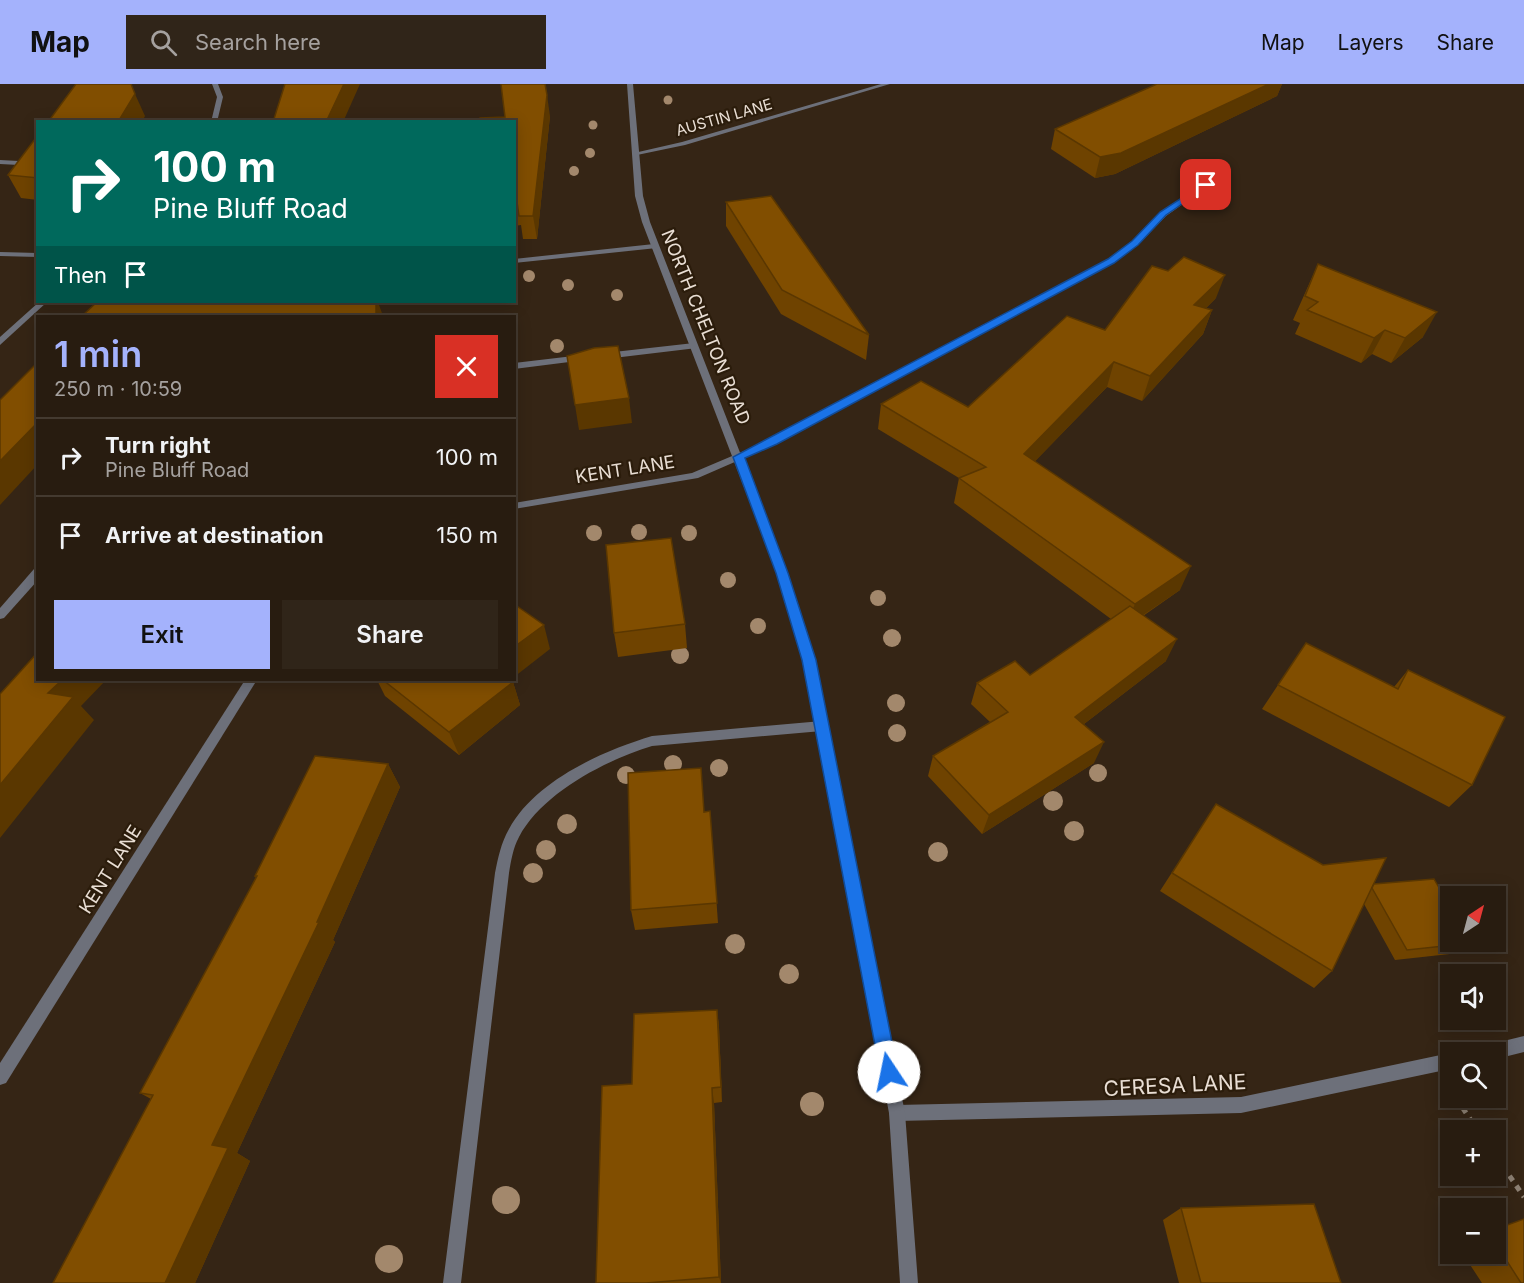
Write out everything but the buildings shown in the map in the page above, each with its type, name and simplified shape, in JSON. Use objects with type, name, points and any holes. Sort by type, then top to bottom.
[{"type":"street","points":[[214,120],[220,97],[215,84]]},
{"type":"street","name":"NORTH CHELTON ROAD","points":[[630,84],[639,196],[654,246],[738,457],[809,660],[897,1113],[909,1283]]},
{"type":"street","name":"AUSTIN LANE","points":[[636,153],[683,144],[887,84]]},
{"type":"street","points":[[0,162],[36,164]]},
{"type":"street","name":"KENT LANE","points":[[516,506],[694,476],[738,457],[783,436],[1111,261],[1135,243],[1163,214],[1206,185]]},
{"type":"street","points":[[516,261],[654,246]]},
{"type":"street","points":[[0,254],[36,255]]},
{"type":"street","points":[[0,342],[42,303]]},
{"type":"street","points":[[516,366],[694,346]]},
{"type":"street","points":[[0,615],[36,574]]},
{"type":"street","name":"KENT LANE","points":[[0,1077],[250,681]]},
{"type":"street","points":[[452,1283],[502,873],[508,843],[519,824],[572,777],[603,758],[628,747],[652,741],[822,726]]},
{"type":"street","points":[[1506,1048],[1524,1044]]},
{"type":"street","name":"CERESA LANE","points":[[897,1113],[980,1113],[1241,1105],[1440,1063]]},
{"type":"path","points":[[1506,1171],[1524,1197]]},
{"type":"route","points":[[889,1072],[809,660],[782,573],[738,457],[773,442],[1111,261],[1135,243],[1163,214],[1206,185]]}]
